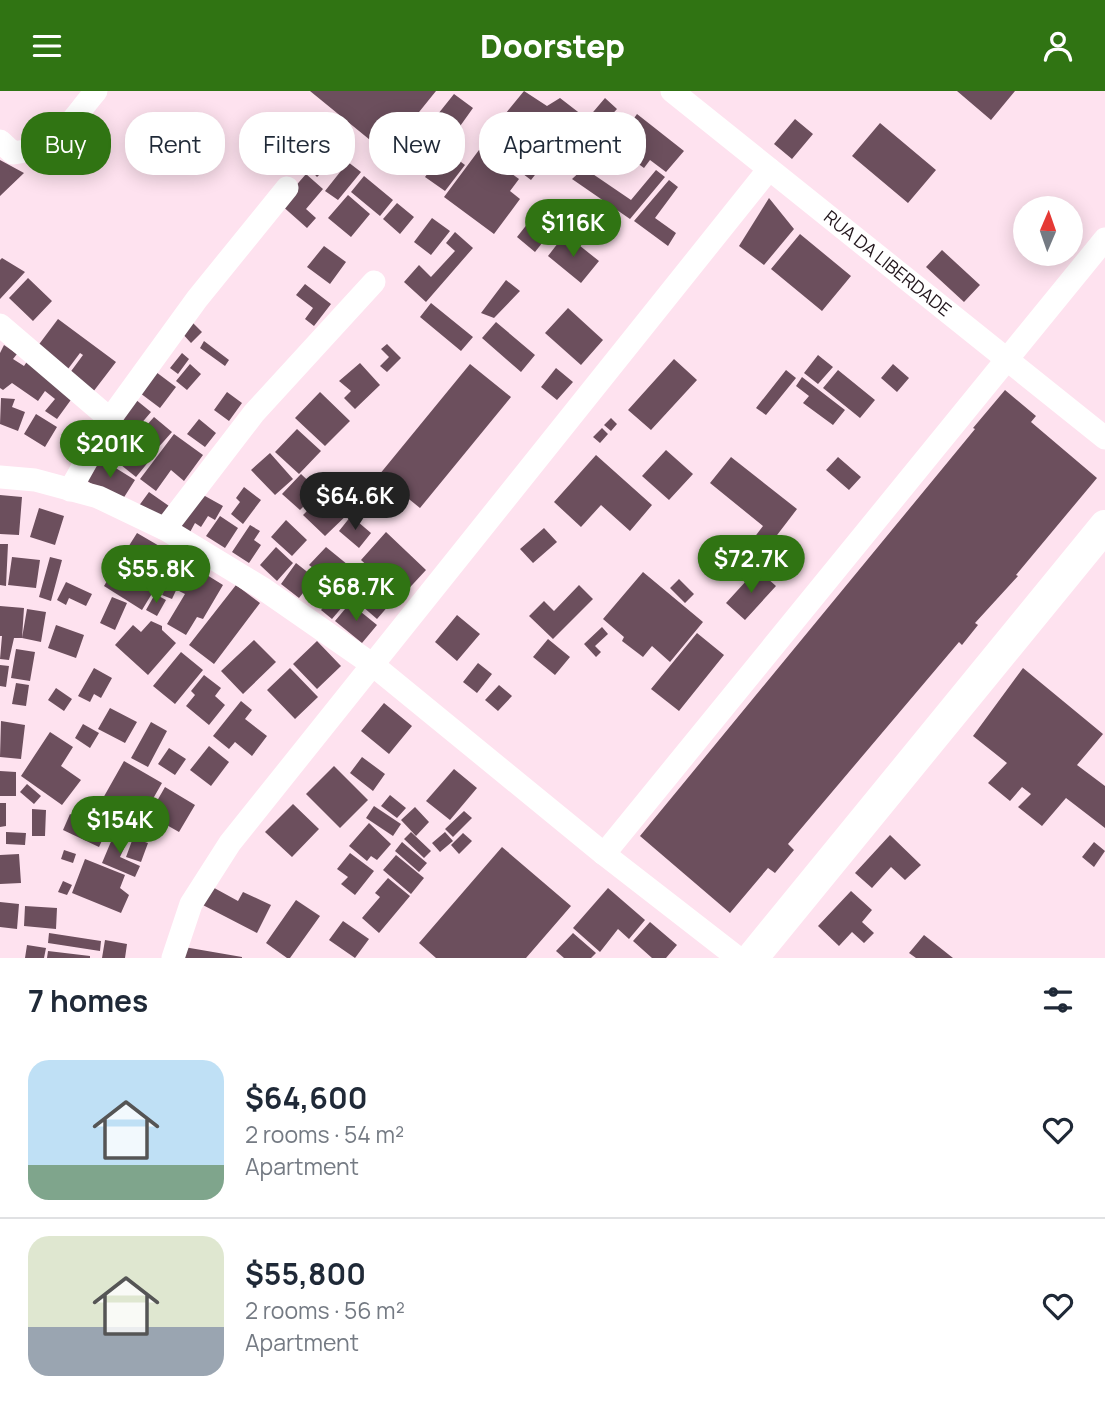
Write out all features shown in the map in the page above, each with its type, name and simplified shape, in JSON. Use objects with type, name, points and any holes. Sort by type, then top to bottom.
[{"type":"main road","points":[[752,958],[1105,526]]},
{"type":"street","points":[[0,141],[13,153],[34,151],[54,141],[96,91]]},
{"type":"street","name":"RUA DA LIBERDADE","points":[[672,91],[1105,438]]},
{"type":"street","points":[[173,958],[191,904],[230,843],[769,169]]},
{"type":"street","points":[[70,489],[110,419],[197,299],[287,188]]},
{"type":"street","points":[[604,854],[1105,239]]},
{"type":"street","points":[[165,529],[254,413],[374,282]]},
{"type":"street","points":[[0,325],[110,419]]},
{"type":"street","points":[[0,477],[35,480],[98,497],[165,529],[262,588],[373,664],[604,854],[738,958]]},
{"type":"building","points":[[310,91],[436,91],[419,112],[369,112],[369,139],[355,128],[355,112],[336,112]]},
{"type":"building","points":[[524,91],[547,106],[560,98],[578,112],[507,112]]},
{"type":"building","points":[[957,91],[1015,91],[991,120]]},
{"type":"building","points":[[454,94],[473,108],[465,119],[465,112],[440,112]]},
{"type":"building","points":[[605,98],[617,109],[614,112],[593,112]]},
{"type":"building","points":[[795,119],[813,134],[792,159],[774,144]]},
{"type":"building","points":[[646,121],[684,151],[666,172],[650,160],[646,165]]},
{"type":"building","points":[[880,123],[936,170],[908,203],[852,156]]},
{"type":"building","points":[[479,150],[479,175],[513,175],[519,179],[510,191],[520,199],[494,234],[444,197],[460,175],[465,175],[465,169]]},
{"type":"building","points":[[0,160],[21,171],[22,175],[0,196]]},
{"type":"building","points":[[355,167],[361,172],[338,200],[325,191],[338,175],[355,175]]},
{"type":"building","points":[[656,170],[665,177],[630,219],[572,179],[576,175],[594,175],[631,200]]},
{"type":"building","points":[[305,175],[323,189],[306,209],[316,218],[307,228],[280,204]]},
{"type":"building","points":[[426,175],[457,175],[445,191],[425,177]]},
{"type":"building","points":[[364,176],[393,200],[380,216],[351,192]]},
{"type":"building","points":[[669,180],[678,187],[655,218],[676,233],[668,246],[634,221]]},
{"type":"building","points":[[348,195],[370,214],[351,237],[328,218]]},
{"type":"building","points":[[769,198],[794,229],[764,265],[739,246]]},
{"type":"building","points":[[397,203],[414,217],[400,234],[383,219]]},
{"type":"building","points":[[536,213],[554,228],[535,252],[517,237]]},
{"type":"building","points":[[432,218],[450,231],[431,255],[414,242]]},
{"type":"building","points":[[455,232],[473,248],[426,302],[404,282],[419,265],[431,277],[455,251],[446,243]]},
{"type":"building","points":[[565,234],[599,261],[581,283],[548,256]]},
{"type":"building","points":[[800,234],[851,276],[822,311],[771,269]]},
{"type":"building","points":[[324,246],[346,262],[330,284],[307,267]]},
{"type":"building","points":[[942,250],[980,285],[964,302],[926,267]]},
{"type":"building","points":[[2,258],[25,272],[0,299],[0,260]]},
{"type":"building","points":[[28,278],[52,301],[33,321],[9,298]]},
{"type":"building","points":[[506,280],[520,291],[494,318],[481,313]]},
{"type":"building","points":[[305,284],[331,304],[314,326],[305,319],[313,308],[296,295]]},
{"type":"building","points":[[431,303],[473,337],[461,351],[420,317]]},
{"type":"building","points":[[568,308],[603,340],[581,365],[545,333]]},
{"type":"building","points":[[58,319],[116,362],[93,392],[69,374],[83,355],[80,353],[65,373],[34,351]]},
{"type":"building","points":[[191,321],[202,332],[191,343],[180,331]]},
{"type":"building","points":[[496,322],[535,355],[521,372],[482,338]]},
{"type":"building","points":[[204,341],[229,360],[225,366],[200,348]]},
{"type":"building","points":[[387,344],[401,358],[387,372],[380,366],[389,357],[381,349]]},
{"type":"building","points":[[4,345],[17,354],[13,359],[24,366],[28,360],[73,397],[57,419],[45,411],[55,399],[45,391],[38,401],[12,383],[3,390],[0,388],[0,353]]},
{"type":"building","points":[[182,353],[189,359],[178,374],[170,368]]},
{"type":"building","points":[[818,355],[833,367],[818,384],[804,373]]},
{"type":"building","points":[[674,359],[697,380],[651,430],[628,410]]},
{"type":"building","points":[[360,363],[380,385],[355,409],[344,398],[351,391],[339,381]]},
{"type":"building","points":[[190,364],[201,374],[187,390],[176,381]]},
{"type":"building","points":[[470,364],[511,397],[420,508],[379,475]]},
{"type":"building","points":[[893,364],[909,378],[897,392],[881,378]]},
{"type":"building","points":[[556,368],[573,382],[557,400],[541,387]]},
{"type":"building","points":[[152,369],[176,387],[160,408],[136,390]]},
{"type":"building","points":[[786,370],[796,378],[766,415],[756,408]]},
{"type":"building","points":[[838,370],[875,400],[860,418],[823,388]]},
{"type":"building","points":[[802,377],[845,410],[833,425],[803,403],[809,396],[796,386]]},
{"type":"building","points":[[1005,390],[1036,416],[1031,422],[1097,478],[1016,575],[1018,576],[975,623],[978,625],[962,645],[959,642],[788,844],[794,850],[775,873],[768,868],[730,913],[640,836]]},
{"type":"building","points":[[227,392],[242,403],[229,421],[214,410]]},
{"type":"building","points":[[320,392],[350,421],[325,446],[295,418]]},
{"type":"building","points":[[1,398],[15,399],[12,407],[25,412],[18,431],[0,424]]},
{"type":"building","points":[[135,399],[151,412],[134,432],[118,419]]},
{"type":"building","points":[[36,414],[57,427],[45,447],[24,434]]},
{"type":"building","points":[[154,417],[172,432],[156,450],[138,435]]},
{"type":"building","points":[[611,418],[617,424],[611,431],[604,425]]},
{"type":"building","points":[[199,419],[216,433],[205,447],[187,434]]},
{"type":"building","points":[[602,428],[608,434],[600,443],[593,437]]},
{"type":"building","points":[[297,429],[321,451],[299,474],[275,452]]},
{"type":"building","points":[[174,434],[203,455],[184,481],[171,470],[156,491],[140,479]]},
{"type":"building","points":[[128,435],[154,455],[136,477],[111,457]]},
{"type":"building","points":[[666,450],[693,474],[669,500],[642,476]]},
{"type":"building","points":[[270,453],[293,479],[275,495],[251,470]]},
{"type":"building","points":[[596,455],[652,505],[630,531],[601,505],[581,527],[554,502]]},
{"type":"building","points":[[98,457],[135,480],[121,502],[84,479]]},
{"type":"building","points":[[731,457],[797,509],[761,556],[747,547],[763,526],[710,483]]},
{"type":"building","points":[[838,457],[861,477],[849,490],[826,470]]},
{"type":"building","points":[[301,474],[319,491],[300,510],[282,494]]},
{"type":"building","points":[[244,487],[261,500],[243,524],[231,514],[240,502],[236,498]]},
{"type":"building","points":[[330,488],[352,510],[325,536],[303,515]]},
{"type":"building","points":[[196,491],[223,506],[215,520],[208,516],[201,527],[195,523],[189,534],[176,526]]},
{"type":"building","points":[[149,492],[169,506],[159,521],[138,507]]},
{"type":"building","points":[[0,495],[22,497],[19,535],[0,534]]},
{"type":"building","points":[[39,508],[64,516],[55,545],[30,537]]},
{"type":"building","points":[[220,516],[238,528],[225,548],[206,536]]},
{"type":"building","points":[[351,516],[371,533],[359,548],[339,531]]},
{"type":"building","points":[[286,520],[307,540],[292,556],[271,537]]},
{"type":"building","points":[[250,525],[260,531],[254,540],[261,545],[249,563],[232,552]]},
{"type":"building","points":[[544,528],[557,542],[533,563],[520,549]]},
{"type":"building","points":[[386,532],[426,570],[401,597],[361,560]]},
{"type":"building","points":[[137,533],[161,547],[144,575],[120,560]]},
{"type":"building","points":[[0,544],[8,544],[6,586],[0,585]]},
{"type":"building","points":[[276,547],[293,563],[277,581],[260,565]]},
{"type":"building","points":[[326,547],[353,569],[318,606],[308,597],[325,577],[309,565]]},
{"type":"building","points":[[165,552],[189,563],[172,599],[162,595],[166,586],[153,579]]},
{"type":"building","points":[[12,557],[40,560],[36,588],[8,585]]},
{"type":"building","points":[[50,557],[62,560],[51,601],[39,597]]},
{"type":"building","points":[[118,563],[156,587],[142,610],[104,586]]},
{"type":"building","points":[[296,563],[315,578],[299,598],[281,584]]},
{"type":"building","points":[[360,564],[396,597],[377,619],[340,587]]},
{"type":"building","points":[[194,567],[223,585],[203,619],[197,617],[186,635],[167,624],[185,594],[179,591]]},
{"type":"building","points":[[757,569],[776,586],[745,620],[726,603]]},
{"type":"building","points":[[643,572],[703,622],[670,662],[652,646],[643,657],[622,641],[624,637],[603,619]]},
{"type":"building","points":[[679,579],[694,594],[685,603],[670,588]]},
{"type":"building","points":[[66,582],[92,594],[86,606],[69,598],[66,605],[57,600]]},
{"type":"building","points":[[236,585],[260,603],[214,664],[189,645]]},
{"type":"building","points":[[579,585],[593,599],[553,639],[529,616],[544,601],[554,611]]},
{"type":"building","points":[[338,590],[349,599],[332,619],[321,610]]},
{"type":"building","points":[[155,594],[166,600],[157,616],[146,610]]},
{"type":"building","points":[[112,597],[127,603],[115,630],[100,623]]},
{"type":"building","points":[[350,603],[377,625],[362,643],[335,621]]},
{"type":"building","points":[[0,606],[24,608],[22,638],[14,638],[9,660],[0,659]]},
{"type":"building","points":[[27,609],[46,612],[41,642],[22,638]]},
{"type":"building","points":[[457,615],[480,634],[457,661],[435,642]]},
{"type":"building","points":[[151,621],[162,626],[162,630],[176,643],[148,675],[115,645],[133,625],[141,632]]},
{"type":"building","points":[[56,625],[84,635],[76,658],[48,648]]},
{"type":"building","points":[[602,627],[608,634],[595,646],[601,652],[596,657],[584,644]]},
{"type":"building","points":[[697,633],[724,655],[679,711],[651,689]]},
{"type":"building","points":[[548,639],[570,657],[555,675],[533,657]]},
{"type":"building","points":[[254,640],[276,662],[243,694],[221,671]]},
{"type":"building","points":[[317,641],[341,666],[317,689],[293,664]]},
{"type":"building","points":[[16,649],[35,652],[30,681],[11,678]]},
{"type":"building","points":[[181,652],[203,670],[175,704],[153,686]]},
{"type":"building","points":[[478,663],[492,674],[477,693],[463,682]]},
{"type":"building","points":[[0,665],[9,666],[6,687],[0,686]]},
{"type":"building","points":[[94,668],[112,678],[101,698],[94,694],[90,702],[78,696]]},
{"type":"building","points":[[290,668],[318,697],[295,719],[267,690]]},
{"type":"building","points":[[1023,668],[1103,734],[1077,765],[1105,786],[1105,828],[1066,798],[1042,826],[1018,807],[1031,794],[1022,787],[1010,801],[988,783],[1007,763],[973,736]]},
{"type":"building","points":[[204,675],[221,688],[215,696],[225,705],[209,725],[186,706],[195,695],[191,691]]},
{"type":"building","points":[[16,683],[29,685],[26,706],[12,704]]},
{"type":"building","points":[[499,685],[512,696],[498,711],[485,700]]},
{"type":"building","points":[[56,688],[72,699],[64,711],[48,700]]},
{"type":"building","points":[[241,701],[252,710],[245,719],[267,736],[252,756],[235,742],[229,749],[213,736]]},
{"type":"building","points":[[384,703],[412,726],[389,754],[361,731]]},
{"type":"building","points":[[110,708],[137,722],[125,743],[98,729]]},
{"type":"building","points":[[1,721],[25,725],[21,759],[0,757]]},
{"type":"building","points":[[151,722],[167,731],[148,767],[131,758]]},
{"type":"building","points":[[83,724],[99,733],[90,748],[75,738]]},
{"type":"building","points":[[50,732],[73,747],[61,766],[81,780],[62,805],[21,776]]},
{"type":"building","points":[[209,746],[229,762],[211,786],[190,770]]},
{"type":"building","points":[[169,748],[186,759],[175,775],[158,764]]},
{"type":"building","points":[[362,757],[385,774],[373,791],[350,773]]},
{"type":"building","points":[[124,761],[162,783],[150,804],[135,796],[125,813],[102,800]]},
{"type":"building","points":[[334,766],[368,800],[340,828],[306,794]]},
{"type":"building","points":[[454,769],[477,788],[450,820],[426,801]]},
{"type":"building","points":[[0,771],[16,772],[16,796],[0,796]]},
{"type":"building","points":[[27,784],[41,796],[34,804],[20,792]]},
{"type":"building","points":[[165,787],[195,805],[179,832],[149,815]]},
{"type":"building","points":[[390,795],[406,808],[397,818],[381,806]]},
{"type":"building","points":[[0,803],[6,803],[6,826],[0,827]]},
{"type":"building","points":[[293,804],[319,829],[292,857],[265,832]]},
{"type":"building","points":[[374,806],[401,824],[393,836],[366,818]]},
{"type":"building","points":[[415,807],[429,822],[416,836],[401,820]]},
{"type":"building","points":[[32,809],[46,810],[45,836],[32,836]]},
{"type":"building","points":[[464,811],[472,818],[453,837],[445,829]]},
{"type":"building","points":[[70,814],[107,830],[99,847],[63,830]]},
{"type":"building","points":[[369,823],[391,844],[377,860],[371,856],[367,861],[349,846]]},
{"type":"building","points":[[6,832],[26,833],[25,845],[6,844]]},
{"type":"building","points":[[115,832],[129,838],[120,857],[140,866],[135,877],[102,863]]},
{"type":"building","points":[[411,832],[431,851],[424,858],[404,839]]},
{"type":"building","points":[[445,832],[453,841],[440,852],[432,843]]},
{"type":"building","points":[[463,833],[472,841],[459,854],[451,845]]},
{"type":"building","points":[[890,835],[921,865],[905,880],[891,867],[872,888],[855,873]]},
{"type":"building","points":[[133,838],[148,843],[141,862],[126,857]]},
{"type":"building","points":[[402,842],[427,863],[419,872],[395,851]]},
{"type":"building","points":[[1094,842],[1105,851],[1094,867],[1082,857]]},
{"type":"building","points":[[502,847],[571,906],[526,958],[436,958],[419,943]]},
{"type":"building","points":[[64,850],[76,854],[73,863],[61,859]]},
{"type":"building","points":[[350,853],[374,871],[355,895],[341,884],[348,877],[337,869]]},
{"type":"building","points":[[19,854],[21,883],[0,884],[0,855]]},
{"type":"building","points":[[396,855],[424,878],[411,894],[383,870]]},
{"type":"building","points":[[85,859],[125,875],[120,888],[129,895],[121,913],[72,893]]},
{"type":"building","points":[[388,878],[410,896],[379,933],[362,918],[380,897],[375,893]]},
{"type":"building","points":[[63,881],[72,885],[67,895],[58,892]]},
{"type":"building","points":[[207,884],[238,901],[243,892],[271,905],[257,933],[197,902]]},
{"type":"building","points":[[608,888],[645,920],[629,939],[618,929],[600,952],[573,928]]},
{"type":"building","points":[[851,891],[872,910],[862,922],[874,933],[864,943],[852,932],[839,946],[818,926]]},
{"type":"building","points":[[296,900],[320,916],[290,958],[287,958],[266,943]]},
{"type":"building","points":[[0,902],[19,904],[17,929],[0,927]]},
{"type":"building","points":[[25,906],[57,908],[56,929],[24,926]]},
{"type":"building","points":[[343,921],[369,939],[355,958],[329,940]]},
{"type":"building","points":[[650,922],[677,945],[666,958],[652,958],[633,941]]},
{"type":"building","points":[[49,933],[101,941],[100,951],[48,943]]},
{"type":"building","points":[[573,933],[596,953],[591,958],[564,958],[556,951]]},
{"type":"building","points":[[924,935],[953,958],[916,958],[909,953]]},
{"type":"building","points":[[105,940],[127,944],[125,958],[102,958]]},
{"type":"building","points":[[27,945],[46,948],[44,958],[25,958]]},
{"type":"building","points":[[184,947],[242,957],[242,958],[182,958]]},
{"type":"building","points":[[48,951],[90,956],[90,958],[47,958]]}]
